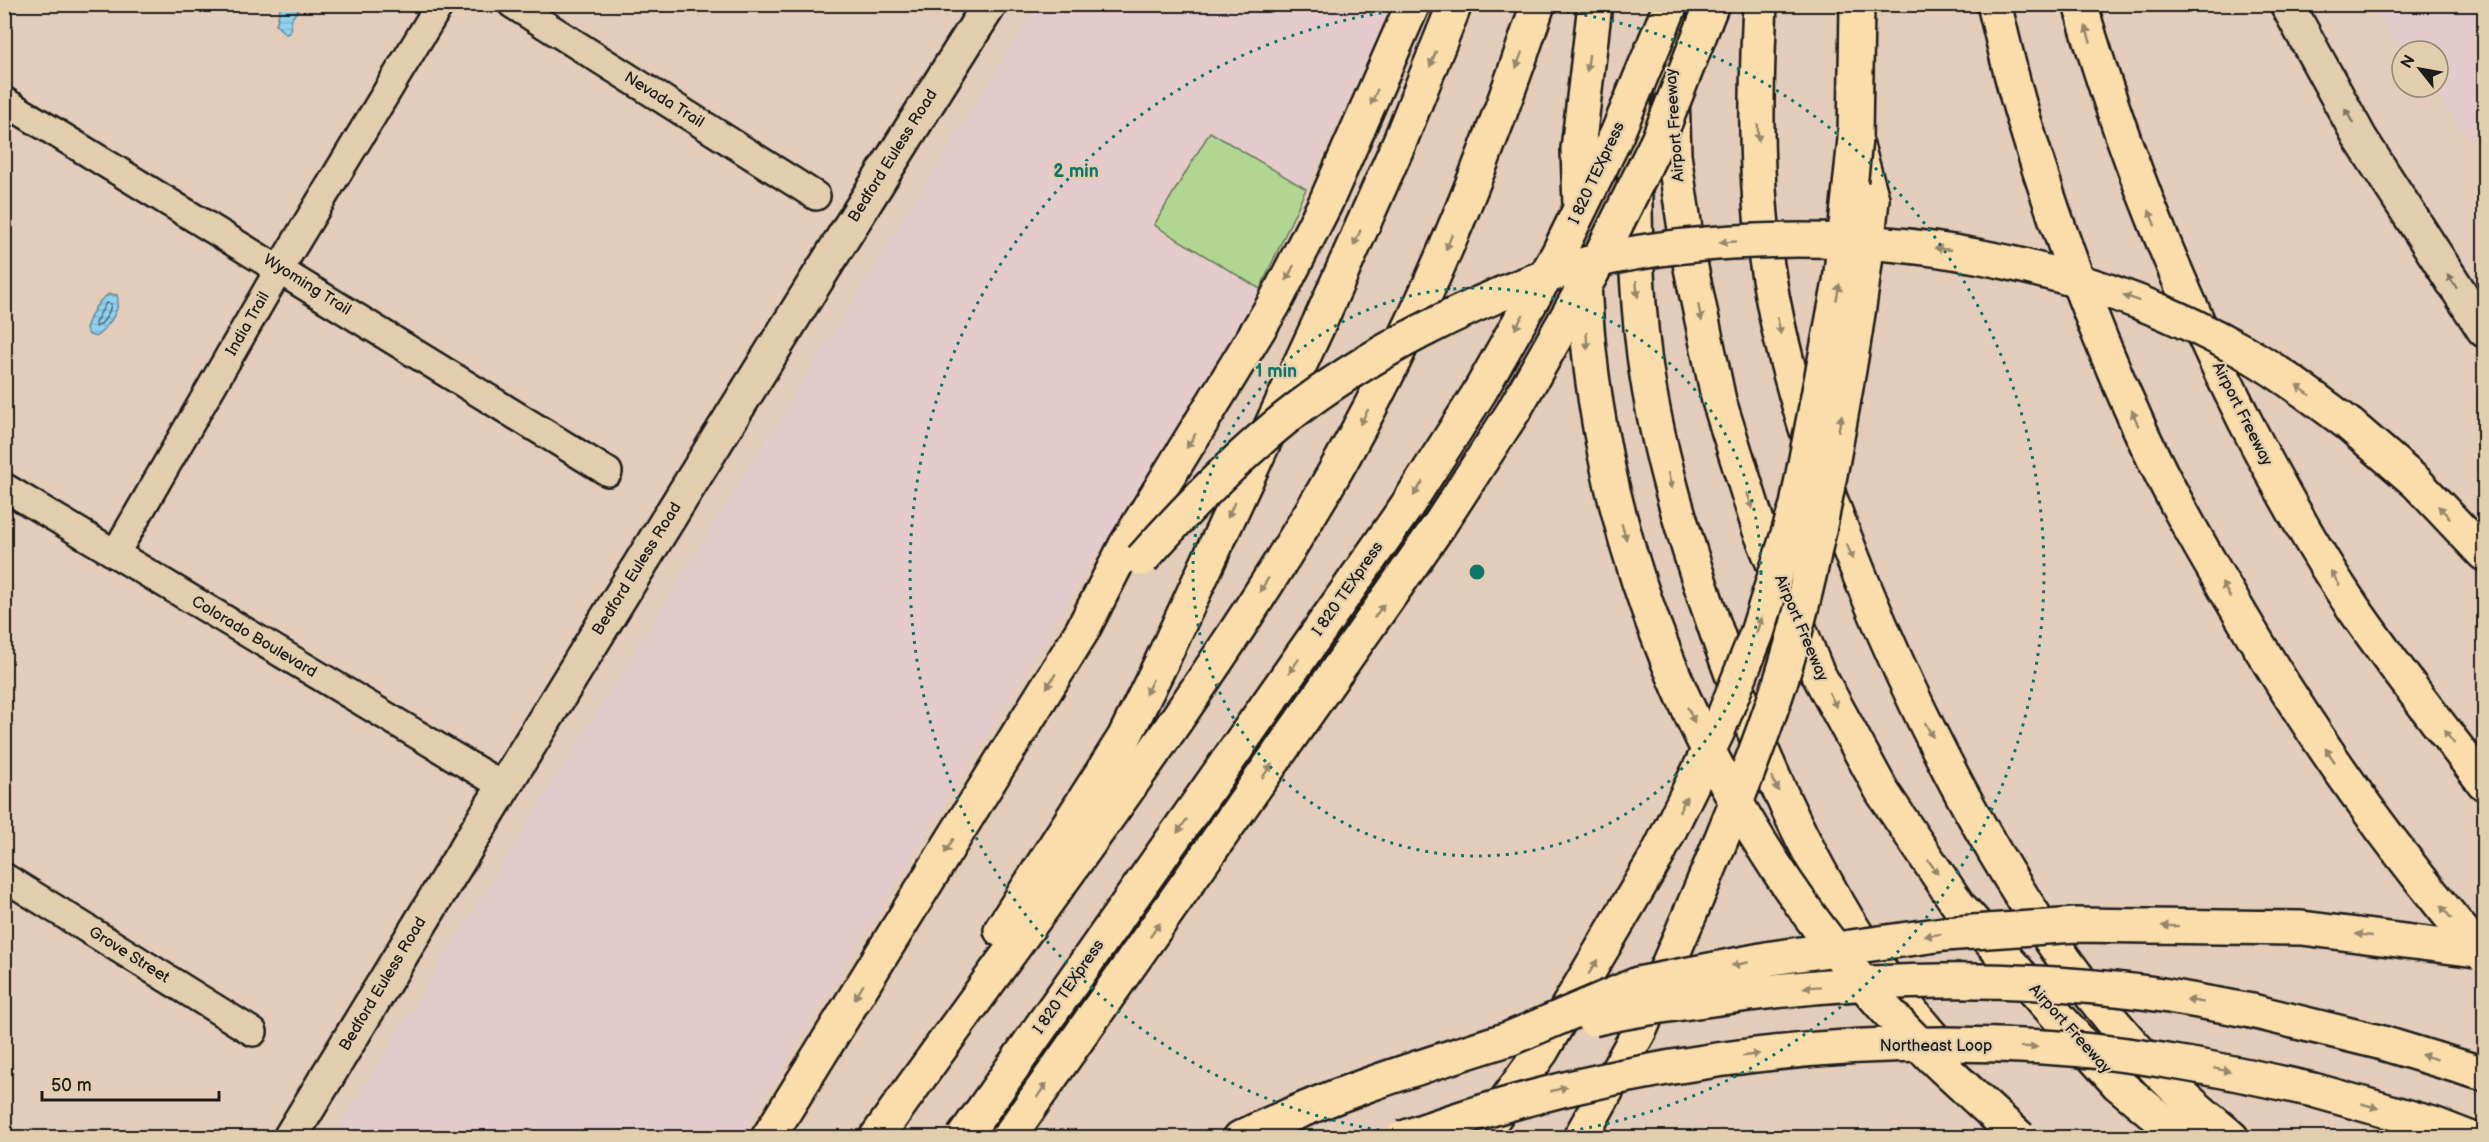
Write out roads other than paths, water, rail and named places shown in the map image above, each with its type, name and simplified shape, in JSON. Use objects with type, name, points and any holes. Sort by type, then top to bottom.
[{"type":"highway","points":[[768,1137],[1082,631],[1126,545],[1274,304],[1325,204],[1413,4]]},
{"type":"highway","points":[[992,979],[1000,932],[1124,738],[1161,663],[1327,307],[1400,141],[1455,4]]},
{"type":"highway","points":[[876,1137],[992,979],[1225,648],[1324,489],[1388,374],[1443,256],[1493,132],[1538,4]]},
{"type":"highway","points":[[1595,4],[1578,148],[1587,350],[1607,468],[1644,600],[1677,686],[1714,763],[1759,842],[1815,923],[1875,997],[2020,1137]]},
{"type":"highway","points":[[1653,4],[1634,83],[1635,274],[1644,358],[1663,452],[1685,538],[1722,651],[1772,777],[1808,848],[1884,978],[1929,1033],[2026,1137]]},
{"type":"highway","name":"I 820 TEXpress","points":[[963,1137],[1399,517],[1479,393],[1558,255],[1617,134],[1670,4]]},
{"type":"highway","name":"Airport Freeway","points":[[1670,4],[1674,155],[1690,263],[1719,401],[1759,528],[1816,670],[1883,793],[1959,906],[2118,1084],[2183,1137]]},
{"type":"highway","points":[[1008,1137],[1426,543],[1513,412],[1593,271],[1658,140],[1712,4]]},
{"type":"highway","points":[[1760,4],[1757,74],[1759,176],[1766,257],[1783,348],[1810,442],[1880,624],[1922,717],[1994,850],[2060,953],[2116,1024],[2178,1092],[2232,1137]]},
{"type":"highway","points":[[1479,1137],[1541,1052],[1657,856],[1718,733],[1757,633],[1797,505],[1840,282],[1855,139],[1857,4]]},
{"type":"highway","points":[[1994,4],[2024,120],[2092,317],[2139,427],[2195,538],[2274,673],[2368,811],[2446,912],[2484,956]]},
{"type":"highway","name":"Airport Freeway","points":[[2080,4],[2108,99],[2155,226],[2214,358],[2280,488],[2353,608],[2484,783]]},
{"type":"highway","points":[[1580,1137],[1640,1030],[1742,791],[1782,678],[1816,550],[1865,271],[1872,200],[1855,139]]},
{"type":"highway","points":[[1082,631],[1194,501],[1289,416],[1361,367],[1438,322],[1569,268],[1664,248],[1813,238],[1954,250],[2036,267],[2109,289],[2187,323],[2245,352],[2299,387],[2350,425],[2416,482],[2484,554]]},
{"type":"highway","points":[[1511,1038],[1638,984],[1772,958],[1944,934],[2076,925],[2302,928],[2484,951]]},
{"type":"highway","points":[[1240,1137],[1274,1121],[1385,1078],[1511,1038],[1623,1012],[1780,989],[1881,982],[2071,985],[2150,993],[2252,1011],[2379,1042],[2484,1074]]},
{"type":"highway","name":"Northeast Loop","points":[[1402,1137],[1450,1120],[1600,1080],[1788,1050],[1896,1044],[2043,1047],[2131,1056],[2217,1069],[2313,1090],[2433,1124],[2469,1137]]},
{"type":"main road","name":"Bedford Euless Road","points":[[290,1137],[503,786],[850,225],[990,4]]},
{"type":"main road","points":[[2287,4],[2360,138],[2484,330]]},
{"type":"street","name":"India Trail","points":[[115,554],[280,268],[440,4]]},
{"type":"street","name":"Nevada Trail","points":[[512,4],[816,196]]},
{"type":"street","name":"Wyoming Trail","points":[[4,101],[280,268],[608,472]]},
{"type":"street","name":"Colorado Boulevard","points":[[4,487],[503,786]]},
{"type":"street","name":"Grove Street","points":[[4,877],[253,1032]]},
{"type":"water","points":[[281,5],[301,6],[292,18],[290,32],[286,34],[276,25]]},
{"type":"water","points":[[110,294],[117,295],[115,313],[109,324],[96,337],[89,335],[86,328],[92,313],[101,300]]}]
